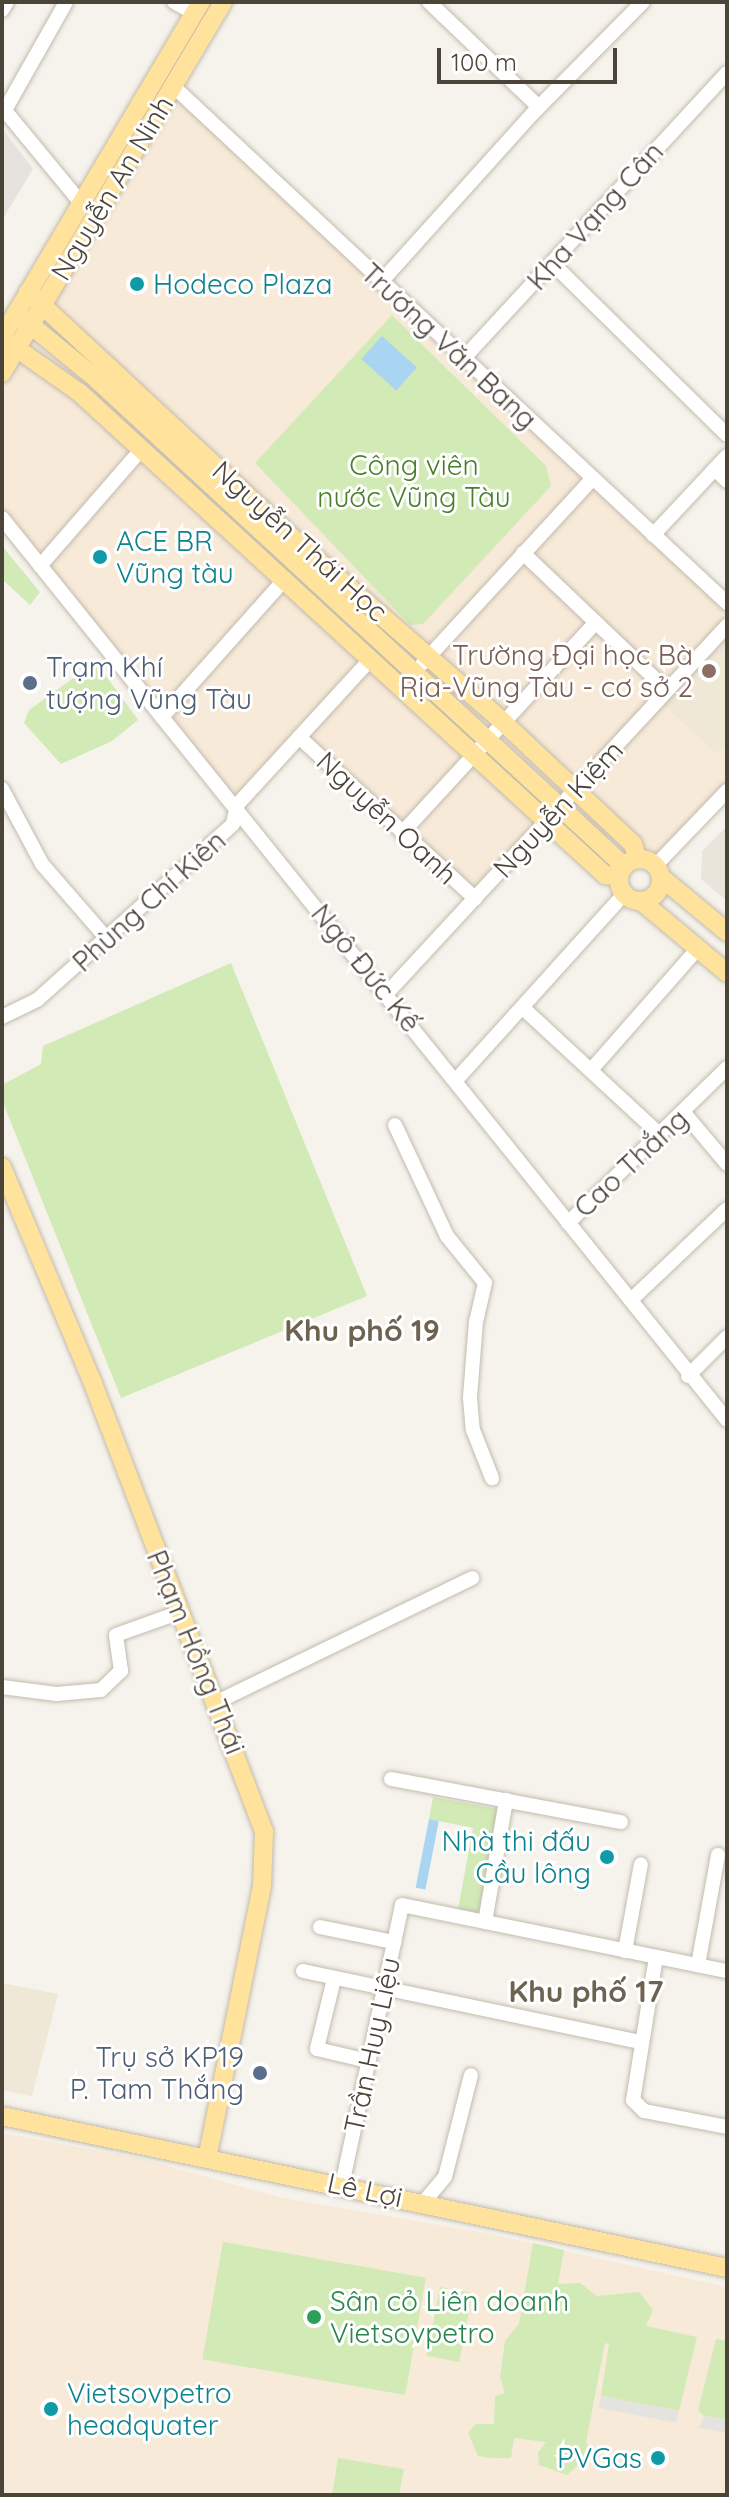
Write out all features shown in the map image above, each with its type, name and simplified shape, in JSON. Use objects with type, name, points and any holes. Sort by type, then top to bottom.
[{"type":"main road","name":"Nguyễn An Ninh","points":[[2,373],[7,341],[173,86],[223,2]]},
{"type":"main road","name":"Nguyễn An Ninh","points":[[35,298],[81,203],[197,7]]},
{"type":"main road","name":"Nguyễn Thái Học","points":[[35,298],[99,369],[297,569],[385,643],[562,805],[629,879],[727,973]]},
{"type":"main road","name":"Nguyễn Thái Học","points":[[23,318],[99,369],[504,723],[633,844],[629,879]]},
{"type":"main road","name":"Nguyễn Thái Học","points":[[7,341],[80,393],[605,875],[629,879]]},
{"type":"main road","points":[[80,393],[99,369]]},
{"type":"main road","points":[[371,659],[399,629]]},
{"type":"main road","points":[[629,879],[655,895],[659,871]]},
{"type":"main road","points":[[629,879],[659,871]]},
{"type":"main road","points":[[659,871],[727,932]]},
{"type":"main road","name":"Phạm Hồng Thái","points":[[2,1167],[92,1381],[178,1613],[259,1811],[265,1851],[208,2155]]},
{"type":"main road","name":"Lê Lợi","points":[[2,2116],[208,2155],[727,2268]]},
{"type":"street","points":[[2,10],[7,2]]},
{"type":"street","points":[[66,2],[3,108],[81,203]]},
{"type":"street","points":[[174,2],[197,7]]},
{"type":"street","points":[[429,2],[539,107]]},
{"type":"street","points":[[380,283],[539,107],[643,2]]},
{"type":"street","name":"Kha Vạng Cân","points":[[463,359],[727,73]]},
{"type":"street","name":"Trương Văn Bang","points":[[173,86],[380,283],[727,603]]},
{"type":"street","points":[[552,263],[727,435]]},
{"type":"street","points":[[40,566],[141,450]]},
{"type":"street","points":[[653,535],[727,456]]},
{"type":"street","points":[[715,469],[727,481]]},
{"type":"street","points":[[401,686],[593,478]]},
{"type":"street","name":"Ngô Đức Kế","points":[[2,518],[388,992],[688,1376],[727,1420]]},
{"type":"street","points":[[523,553],[667,690]]},
{"type":"street","points":[[162,717],[283,581]]},
{"type":"street","points":[[402,833],[595,623]]},
{"type":"street","name":"Nguyễn Kiệm","points":[[388,992],[727,626]]},
{"type":"street","name":"Phùng Chí Kiên","points":[[2,1017],[37,1000],[108,940],[233,824],[237,805],[371,659]]},
{"type":"street","name":"Nguyễn Oanh","points":[[299,737],[475,898]]},
{"type":"street","points":[[2,789],[42,864],[108,940]]},
{"type":"street","points":[[659,871],[727,791]]},
{"type":"street","points":[[457,1079],[523,1008],[629,879]]},
{"type":"street","points":[[591,1070],[698,948]]},
{"type":"street","points":[[523,1008],[661,1136]]},
{"type":"street","name":"Cao Thắng","points":[[568,1223],[685,1114],[727,1068]]},
{"type":"street","points":[[685,1114],[727,1164]]},
{"type":"street","points":[[395,1125],[447,1236],[485,1283],[476,1321],[470,1398],[473,1430],[492,1478]]},
{"type":"street","points":[[631,1300],[727,1209]]},
{"type":"street","points":[[688,1376],[727,1337]]},
{"type":"street","points":[[215,1703],[472,1578]]},
{"type":"street","points":[[2,1687],[57,1694],[101,1690],[121,1671],[116,1635],[178,1613]]},
{"type":"street","points":[[391,1779],[621,1822]]},
{"type":"street","points":[[506,1800],[485,1922],[727,1971]]},
{"type":"street","points":[[698,1965],[718,1855]]},
{"type":"street","points":[[625,1951],[641,1864]]},
{"type":"street","name":"Trần Huy Liệu","points":[[342,2185],[402,1905],[485,1922]]},
{"type":"street","points":[[320,1927],[394,1942]]},
{"type":"street","points":[[656,1957],[632,2092],[638,2109],[727,2127]]},
{"type":"street","points":[[303,1971],[383,1991],[641,2042]]},
{"type":"street","points":[[334,1979],[317,2049],[368,2061]]},
{"type":"street","points":[[423,2203],[445,2177],[471,2075]]},
{"type":"shaded area","points":[[173,86],[727,603],[727,791],[656,865],[633,844],[547,821],[475,898],[300,737],[237,805],[2,516],[2,373]]},
{"type":"shaded area","points":[[2,128],[33,169],[2,220]]},
{"type":"shaded area","name":"Trường Đại học Bà Rịa-Vũng Tàu - cơ sở 2","points":[[727,638],[727,744],[718,754],[662,704],[720,639]]},
{"type":"shaded area","points":[[727,826],[727,901],[701,879],[702,851]]},
{"type":"shaded area","points":[[2,1983],[58,1994],[32,2096],[2,2090]]},
{"type":"shaded area","points":[[2,2133],[143,2159],[278,2197],[485,2233],[727,2287],[727,2495],[2,2495]]},
{"type":"shaded area","points":[[601,2396],[679,2411],[676,2423],[599,2408]]},
{"type":"shaded area","points":[[704,2416],[727,2420],[727,2433],[699,2428]]},
{"type":"green space","name":"Công viên nước Vũng Tàu","points":[[392,315],[546,466],[551,486],[423,624],[410,625],[255,463]]},
{"type":"green space","points":[[2,546],[40,592],[30,605],[2,579]]},
{"type":"green space","points":[[96,662],[138,720],[112,741],[61,764],[24,723],[29,710]]},
{"type":"green space","points":[[231,963],[367,1296],[121,1398],[2,1100],[2,1085],[41,1064],[43,1046]]},
{"type":"green space","points":[[433,1797],[498,1809],[481,1914],[458,1909],[473,1828],[429,1819]]},
{"type":"green space","name":"Sân cỏ Liên doanh Vietsovpetro","points":[[223,2242],[426,2278],[405,2395],[202,2359]]},
{"type":"green space","points":[[533,2243],[564,2250],[558,2284],[580,2283],[597,2296],[639,2292],[653,2310],[646,2326],[697,2337],[679,2411],[601,2396],[609,2344],[605,2343],[586,2442],[592,2452],[567,2475],[539,2465],[538,2453],[546,2442],[514,2438],[511,2458],[493,2458],[478,2456],[468,2433],[476,2424],[494,2424],[495,2396],[505,2393],[500,2377],[505,2341],[519,2324]]},
{"type":"green space","points":[[440,2287],[472,2293],[459,2362],[427,2356]]},
{"type":"green space","points":[[716,2339],[727,2341],[727,2420],[704,2416],[698,2410]]},
{"type":"green space","points":[[338,2458],[404,2469],[399,2495],[332,2495]]},
{"type":"water","points":[[382,336],[417,367],[396,390],[361,359]]},
{"type":"water","points":[[429,1819],[439,1821],[425,1890],[416,1888]]},
{"type":"place","name":"Hodeco Plaza","points":[[137,284]]},
{"type":"place","name":"ACE BR Vũng tàu","points":[[100,557]]},
{"type":"place","name":"Trường Đại học Bà Rịa-Vũng Tàu - cơ sở 2","points":[[709,671]]},
{"type":"place","name":"Trạm Khí tượng Vũng Tàu","points":[[30,683]]},
{"type":"place","name":"Nhà thi đấu Cầu lông","points":[[607,1857]]},
{"type":"place","name":"Trụ sở KP19 P. Tam Thắng","points":[[260,2073]]},
{"type":"place","name":"Sân cỏ Liên doanh Vietsovpetro","points":[[314,2317]]},
{"type":"place","name":"Vietsovpetro headquater","points":[[51,2409]]},
{"type":"place","name":"PVGas","points":[[658,2458]]},
{"type":"district","name":"Khu phố 19","points":[[362,1330]]},
{"type":"district","name":"Khu phố 17","points":[[586,1991]]}]
